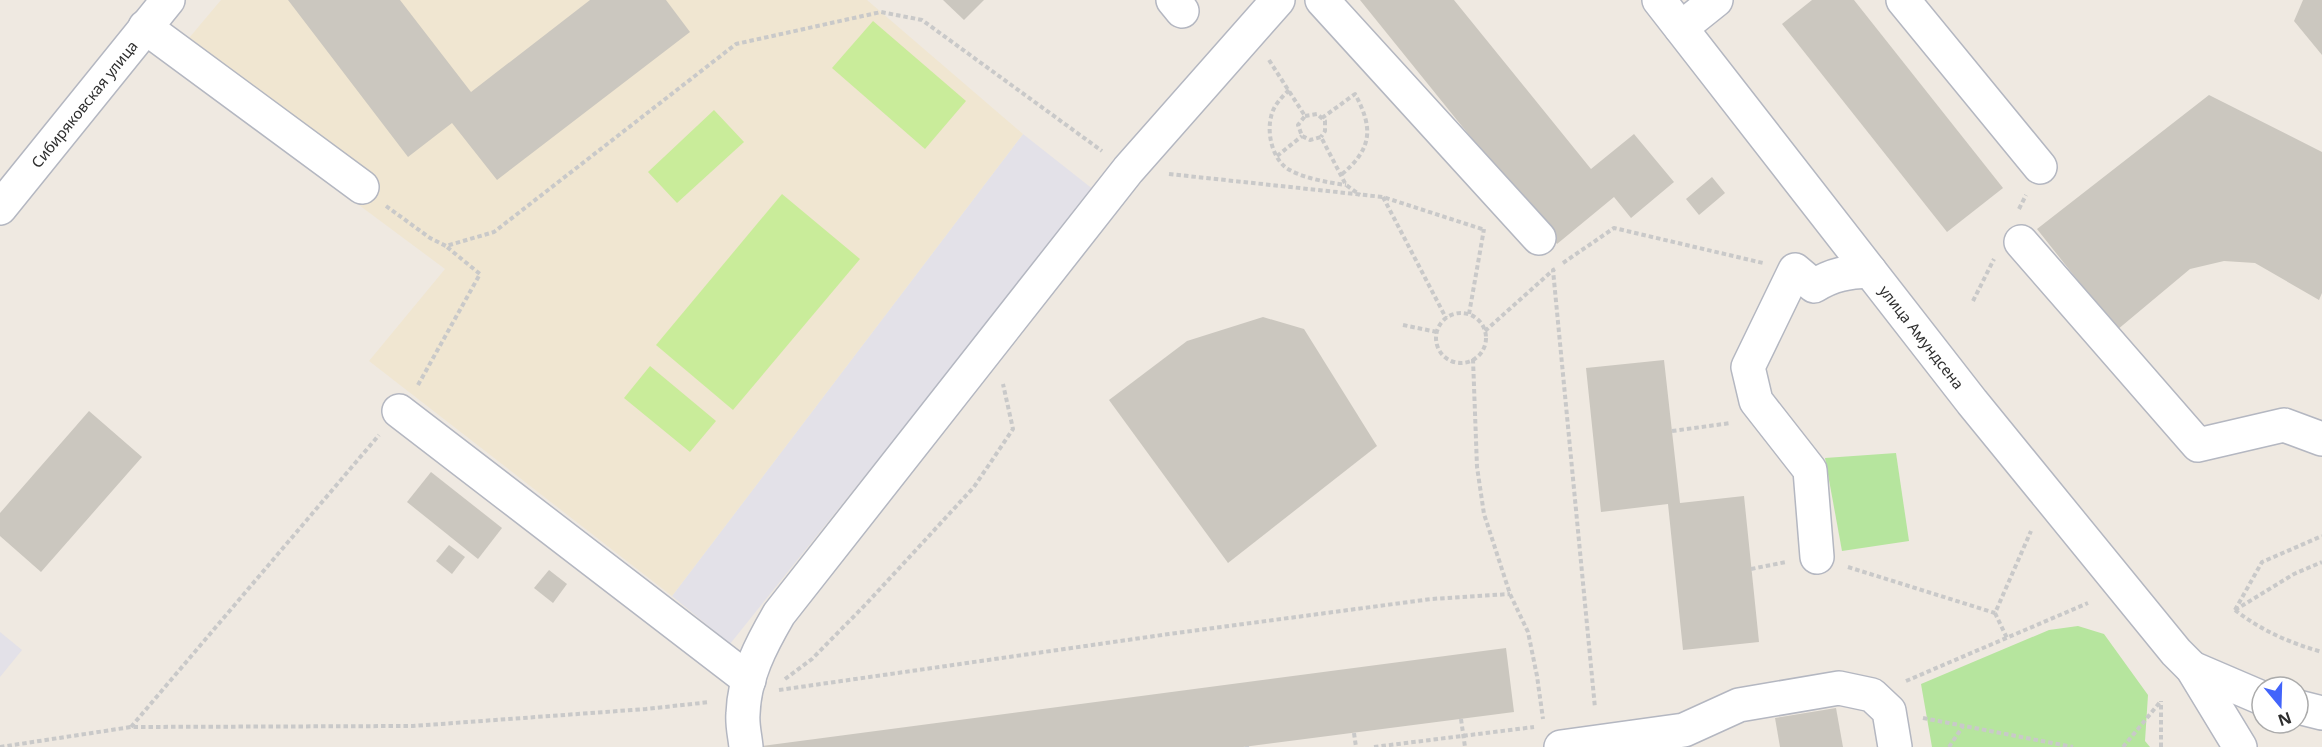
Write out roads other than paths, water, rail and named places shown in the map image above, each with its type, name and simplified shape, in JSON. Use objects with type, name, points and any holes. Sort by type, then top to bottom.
[{"type":"street","name":"Сибиряковская улица","points":[[0,208],[168,0]]},
{"type":"street","points":[[746,747],[743,714],[754,690],[758,651],[779,614],[1128,170],[1278,0]]},
{"type":"street","points":[[1322,0],[1539,238]]},
{"type":"street","name":"улица Амундсена","points":[[1659,0],[1972,402],[2176,652],[2192,668],[2240,747]]},
{"type":"street","points":[[1681,28],[1716,0]]},
{"type":"street","points":[[1904,0],[2040,167]]},
{"type":"street","points":[[145,27],[362,187]]},
{"type":"street","points":[[2021,242],[2198,445],[2284,425],[2322,439]]},
{"type":"street","points":[[1817,557],[1810,470],[1756,401],[1748,367],[1795,270],[1814,286],[1830,276],[1843,272],[1870,271]]},
{"type":"street","points":[[399,411],[754,690]]},
{"type":"street","name":"улица Амундсена","points":[[2192,668],[2250,693]]},
{"type":"street","points":[[1561,747],[1598,742],[1685,739],[1739,705],[1839,688],[1881,703],[1895,747]]}]
